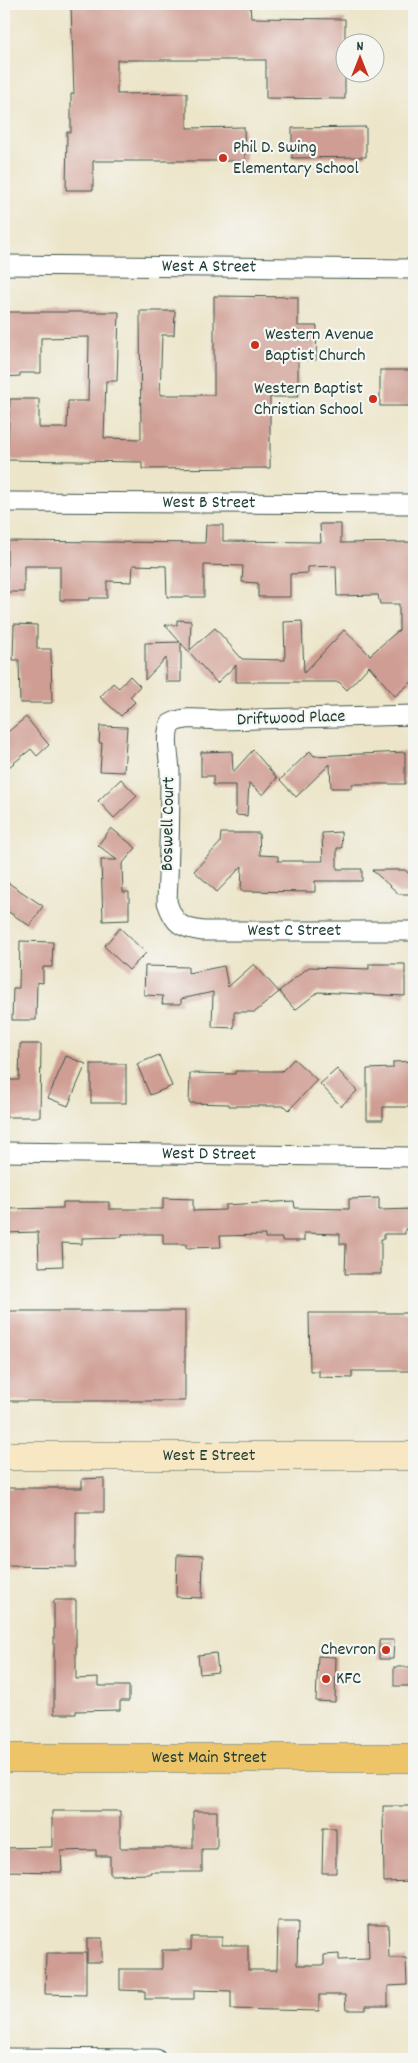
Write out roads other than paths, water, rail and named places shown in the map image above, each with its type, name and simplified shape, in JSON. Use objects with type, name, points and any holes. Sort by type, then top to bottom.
[{"type":"highway","name":"West Main Street","points":[[4,1758],[414,1758]]},
{"type":"street","name":"West A Street","points":[[4,266],[414,269]]},
{"type":"street","name":"West B Street","points":[[4,502],[414,504]]},
{"type":"street","name":"Driftwood Place","points":[[170,724],[179,719],[192,718],[221,720],[414,715]]},
{"type":"street","name":"Boswell Court","points":[[170,724],[166,735],[170,761],[167,902],[176,923]]},
{"type":"street","name":"West C Street","points":[[176,923],[188,929],[203,931],[414,931]]},
{"type":"street","name":"West D Street","points":[[4,1152],[414,1158]]},
{"type":"street","name":"West E Street","points":[[4,1456],[414,1456]]},
{"type":"street","points":[[4,2058],[156,2059]]},
{"type":"place","name":"Phil D. Swing Elementary School","points":[[223,158]]},
{"type":"place","name":"Western Avenue Baptist Church","points":[[255,345]]},
{"type":"place","name":"Western Baptist Christian School","points":[[373,399]]},
{"type":"place","name":"Chevron","points":[[386,1650]]},
{"type":"place","name":"KFC","points":[[326,1679]]}]
